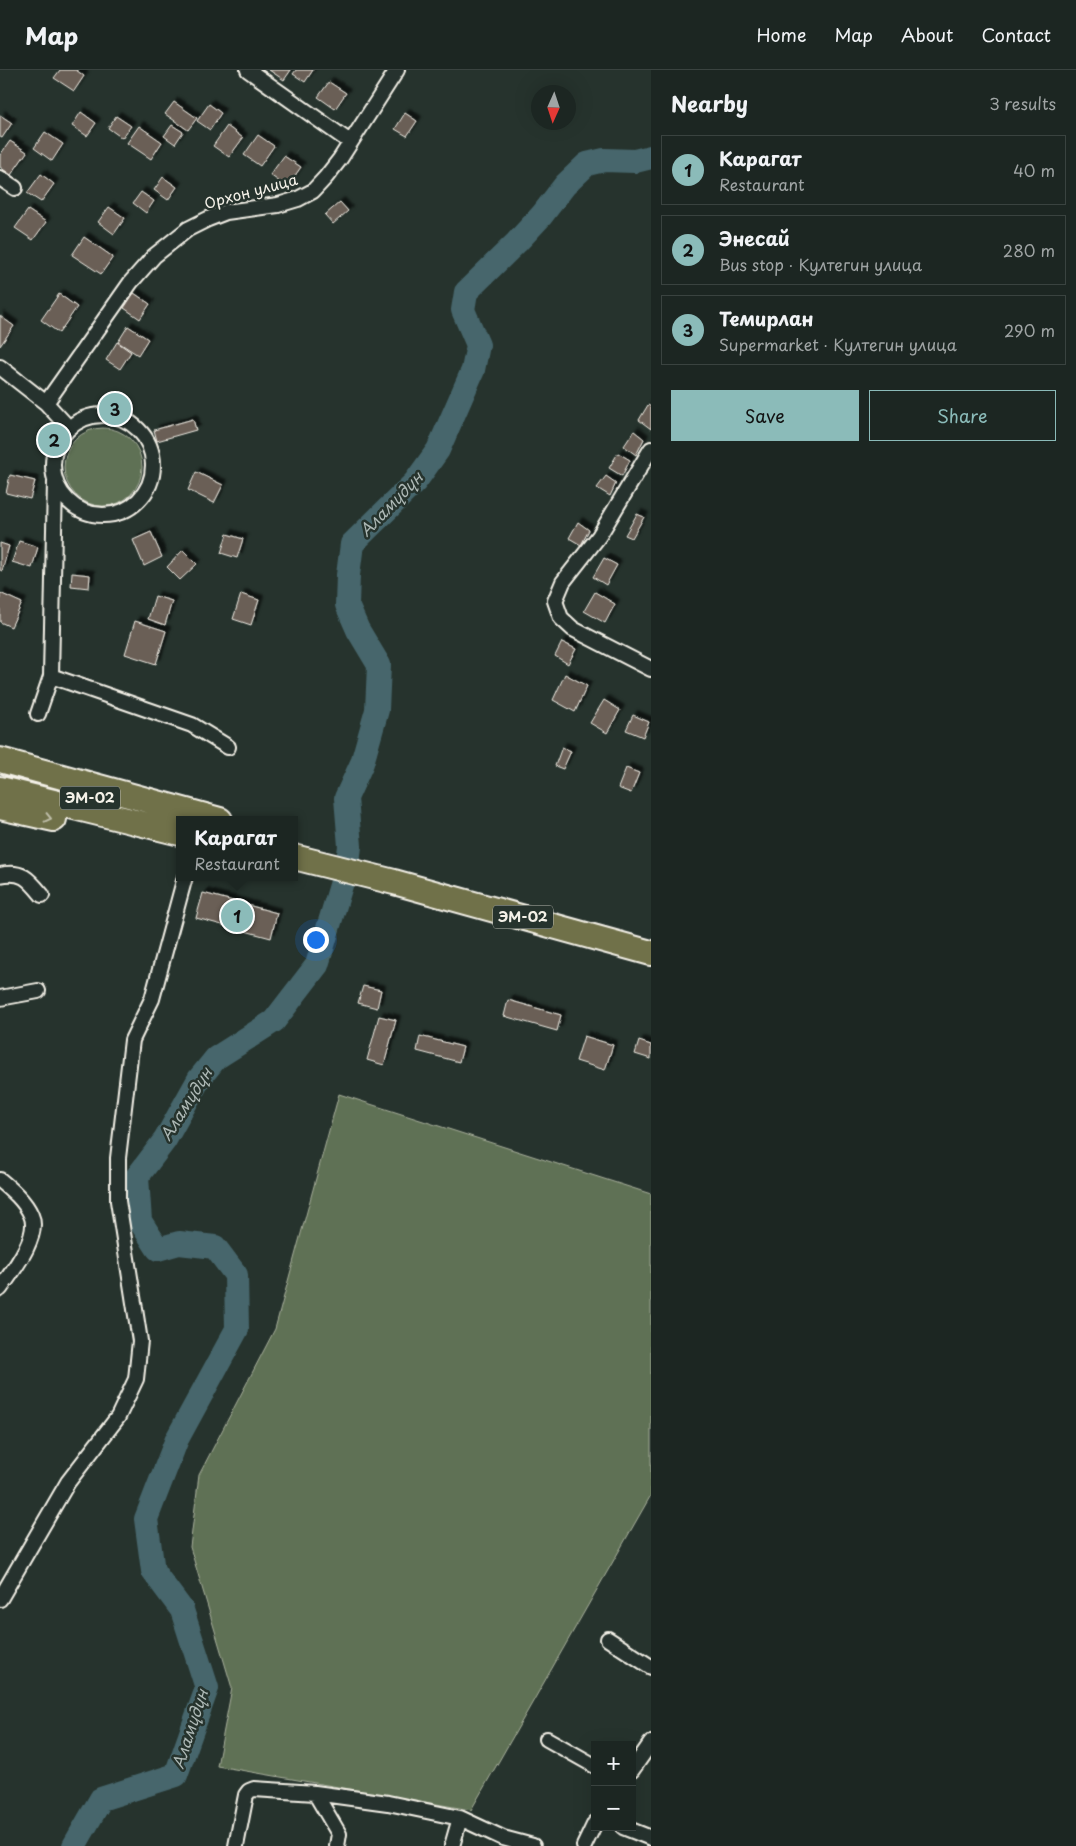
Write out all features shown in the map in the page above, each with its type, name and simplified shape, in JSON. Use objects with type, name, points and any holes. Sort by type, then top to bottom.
[{"type":"highway","points":[[0,760],[205,816]]},
{"type":"highway","name":"ЭМ-02","points":[[0,776],[176,819]]},
{"type":"highway","name":"ЭМ-02","points":[[0,790],[176,832]]},
{"type":"highway","points":[[0,807],[176,847]]},
{"type":"highway","name":"ЭМ-02","points":[[298,858],[394,882],[651,953]]},
{"type":"street","points":[[248,70],[350,142]]},
{"type":"street","name":"Орхон улица","points":[[46,403],[131,282],[170,242],[188,229],[226,212],[278,205],[298,199],[313,191],[326,177],[397,70]]},
{"type":"street","points":[[0,178],[15,188]]},
{"type":"street","points":[[0,367],[46,403],[69,428]]},
{"type":"street","points":[[38,714],[52,676],[55,481],[53,464],[56,447],[69,428],[84,418],[106,415],[128,422],[144,437],[152,453],[151,480],[145,493],[133,506],[124,511],[102,516],[84,512],[65,498],[55,481]]},
{"type":"street","points":[[651,449],[599,536],[563,582],[555,601],[561,618],[573,629],[651,669]]},
{"type":"street","points":[[52,676],[192,725],[228,747]]},
{"type":"street","points":[[0,875],[20,875],[29,879],[42,895]]},
{"type":"street","points":[[0,1600],[68,1482],[118,1417],[136,1379],[140,1341],[118,1201],[118,1158],[132,1040],[152,999],[184,881]]},
{"type":"street","points":[[0,998],[38,991]]},
{"type":"street","points":[[0,1180],[22,1201],[32,1217],[32,1234],[20,1260],[0,1290]]},
{"type":"street","points":[[608,1639],[651,1666]]},
{"type":"street","points":[[547,1739],[591,1764]]},
{"type":"street","points":[[636,1764],[651,1743]]},
{"type":"street","points":[[236,1846],[246,1795],[249,1790],[254,1789],[314,1793],[388,1803],[460,1818],[503,1838],[532,1846]]},
{"type":"street","points":[[314,1793],[339,1834],[336,1846]]},
{"type":"street","points":[[452,1846],[460,1818]]},
{"type":"street","points":[[584,1846],[591,1831]]},
{"type":"street","points":[[633,1831],[651,1838]]},
{"type":"green space","points":[[103,428],[118,431],[135,445],[139,452],[142,467],[139,482],[125,499],[118,503],[103,506],[88,503],[71,489],[67,482],[64,467],[67,452],[81,435],[88,431]]},
{"type":"green space","points":[[339,1094],[651,1194],[651,1495],[471,1810],[217,1766],[232,1688],[190,1547],[199,1475],[275,1329]]},
{"type":"building","points":[[60,70],[76,70],[84,76],[74,91],[54,78]]},
{"type":"building","points":[[269,70],[291,70],[284,80]]},
{"type":"building","points":[[296,70],[313,70],[305,82],[293,74]]},
{"type":"building","points":[[329,82],[346,93],[335,109],[318,97]]},
{"type":"building","points":[[174,102],[197,118],[188,130],[165,114]]},
{"type":"building","points":[[209,104],[221,113],[210,130],[197,121]]},
{"type":"building","points":[[81,112],[96,123],[87,136],[72,126]]},
{"type":"building","points":[[405,113],[417,121],[407,136],[395,129]]},
{"type":"building","points":[[0,115],[12,123],[2,138],[0,137]]},
{"type":"building","points":[[116,116],[131,126],[122,138],[108,128]]},
{"type":"building","points":[[172,125],[183,132],[175,144],[164,136]]},
{"type":"building","points":[[139,126],[162,142],[151,159],[127,143]]},
{"type":"building","points":[[227,126],[243,138],[229,157],[213,146]]},
{"type":"building","points":[[45,132],[63,144],[52,161],[34,148]]},
{"type":"building","points":[[258,135],[274,146],[260,166],[244,155]]},
{"type":"building","points":[[10,141],[27,152],[11,175],[0,167],[0,155]]},
{"type":"building","points":[[284,156],[301,167],[287,187],[270,175]]},
{"type":"building","points":[[41,174],[54,184],[41,202],[27,193]]},
{"type":"building","points":[[163,177],[177,187],[168,200],[154,190]]},
{"type":"building","points":[[141,192],[154,201],[146,213],[133,203]]},
{"type":"building","points":[[340,202],[348,211],[333,224],[325,215]]},
{"type":"building","points":[[109,207],[125,218],[114,234],[98,222]]},
{"type":"building","points":[[28,210],[46,222],[33,240],[15,228]]},
{"type":"building","points":[[84,237],[113,257],[101,274],[72,255]]},
{"type":"building","points":[[134,293],[150,304],[140,319],[124,308]]},
{"type":"building","points":[[59,294],[77,307],[59,333],[41,320]]},
{"type":"building","points":[[0,316],[14,326],[0,346]]},
{"type":"building","points":[[128,326],[148,339],[138,355],[118,342]]},
{"type":"building","points":[[117,342],[131,352],[120,369],[106,360]]},
{"type":"building","points":[[648,405],[651,407],[651,429],[639,420]]},
{"type":"building","points":[[193,419],[196,430],[157,441],[154,430]]},
{"type":"building","points":[[634,431],[644,439],[636,455],[624,446]]},
{"type":"building","points":[[618,453],[630,460],[622,476],[609,468]]},
{"type":"building","points":[[196,472],[223,485],[214,503],[188,490]]},
{"type":"building","points":[[10,475],[35,481],[30,499],[6,493]]},
{"type":"building","points":[[606,476],[616,483],[610,496],[597,488]]},
{"type":"building","points":[[637,514],[644,517],[632,538],[625,535]]},
{"type":"building","points":[[578,522],[589,530],[581,545],[569,538]]},
{"type":"building","points":[[151,532],[162,557],[144,566],[133,540]]},
{"type":"building","points":[[227,534],[243,539],[237,558],[221,553]]},
{"type":"building","points":[[19,541],[38,547],[32,568],[12,562]]},
{"type":"building","points":[[0,543],[9,546],[2,571],[0,570]]},
{"type":"building","points":[[183,550],[197,564],[180,580],[167,567]]},
{"type":"building","points":[[604,558],[617,565],[606,585],[593,577]]},
{"type":"building","points":[[72,573],[90,575],[89,588],[71,586]]},
{"type":"building","points":[[595,592],[615,604],[605,623],[584,611]]},
{"type":"building","points":[[0,593],[22,603],[11,627],[0,622]]},
{"type":"building","points":[[241,594],[259,600],[251,625],[233,619]]},
{"type":"building","points":[[155,596],[172,601],[165,625],[148,619]]},
{"type":"building","points":[[135,621],[166,631],[156,664],[125,654]]},
{"type":"building","points":[[562,642],[576,649],[568,664],[555,656]]},
{"type":"building","points":[[565,674],[587,686],[575,712],[553,700]]},
{"type":"building","points":[[604,700],[620,710],[607,733],[590,723]]},
{"type":"building","points":[[633,715],[649,722],[643,737],[626,730]]},
{"type":"building","points":[[562,747],[571,751],[563,769],[555,766]]},
{"type":"building","points":[[626,768],[639,773],[631,793],[618,788]]},
{"type":"building","points":[[203,893],[277,913],[271,938],[196,918]]},
{"type":"building","points":[[363,986],[381,990],[377,1008],[358,1003]]},
{"type":"building","points":[[508,1000],[561,1015],[557,1031],[504,1016]]},
{"type":"building","points":[[379,1016],[396,1020],[384,1065],[367,1060]]},
{"type":"building","points":[[420,1036],[463,1047],[459,1062],[417,1051]]},
{"type":"building","points":[[584,1036],[613,1045],[605,1070],[576,1061]]},
{"type":"building","points":[[639,1041],[651,1045],[651,1059],[635,1054]]},
{"type":"waterway","name":"Аламүдүн","points":[[74,1846],[101,1799],[176,1775],[207,1688],[182,1610],[153,1571],[146,1519],[177,1439],[237,1329],[236,1275],[215,1247],[179,1243],[158,1249],[140,1221],[137,1177],[165,1140],[199,1079],[216,1058],[274,1021],[317,965],[348,862],[350,846],[346,798],[362,763],[377,710],[379,665],[358,630],[347,605],[352,544],[415,482],[438,450],[473,370],[478,345],[463,310],[466,292],[517,242],[542,215],[565,185],[587,164],[604,160],[635,161],[651,157]]},
{"type":"place","name":"Темирлан","points":[[115,409]]},
{"type":"place","name":"Энесай","points":[[54,440]]},
{"type":"place","name":"Карагат","points":[[237,916]]}]
